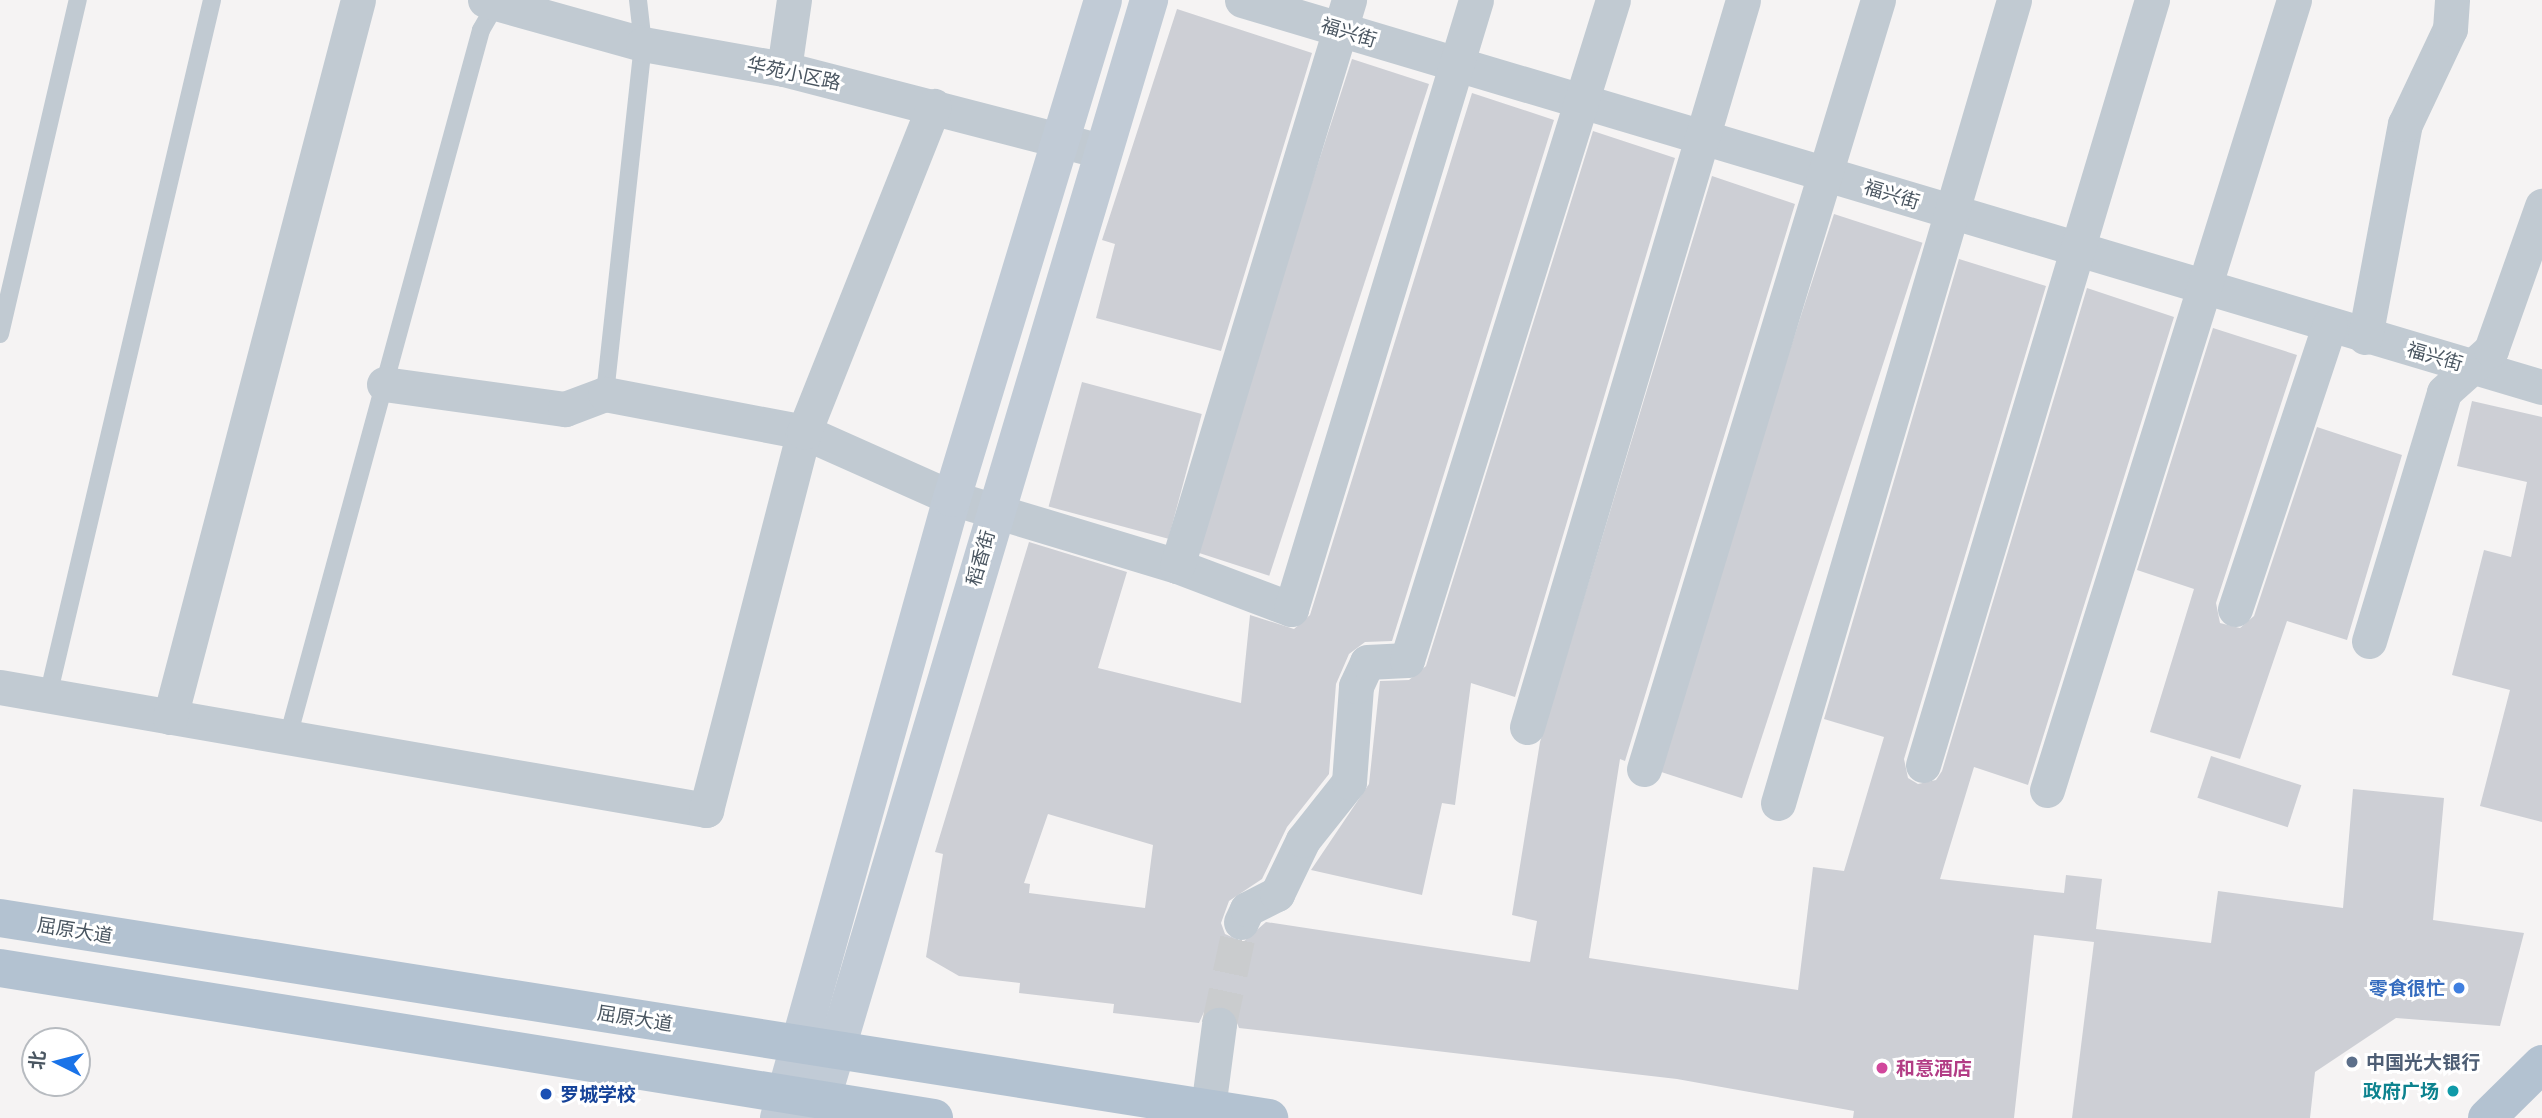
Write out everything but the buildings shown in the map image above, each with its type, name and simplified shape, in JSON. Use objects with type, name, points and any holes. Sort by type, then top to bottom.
[{"type":"main road","name":"屈原大道","points":[[0,918],[1269,1118]]},
{"type":"main road","points":[[0,968],[781,1106],[934,1118]]},
{"type":"main road","points":[[2487,1118],[2542,1064]]},
{"type":"street","points":[[170,717],[358,0]]},
{"type":"street","points":[[784,69],[794,0]]},
{"type":"street","points":[[781,1106],[818,1047],[952,498],[1102,0]]},
{"type":"street","name":"稻香街","points":[[819,1109],[818,1047],[994,510],[1149,0]]},
{"type":"street","name":"福兴街","points":[[1242,0],[1345,15],[1458,65],[2330,324],[2365,337],[2542,387]]},
{"type":"street","points":[[384,384],[565,410],[605,394],[804,432],[952,498],[1177,566],[1291,609],[1476,0]]},
{"type":"street","points":[[1241,922],[1247,909],[1277,894],[1303,840],[1349,782],[1356,686],[1367,662],[1407,660],[1612,0]]},
{"type":"street","points":[[1527,727],[1744,0]]},
{"type":"street","points":[[1644,769],[1878,0]]},
{"type":"street","points":[[1778,803],[2014,0]]},
{"type":"street","points":[[1923,765],[2075,248],[2152,0]]},
{"type":"street","points":[[2048,790],[2294,0]]},
{"type":"street","points":[[2365,337],[2405,124],[2450,29],[2452,0]]},
{"type":"street","name":"华苑小区路","points":[[493,1],[643,44],[784,69],[1102,151]]},
{"type":"street","points":[[1177,566],[1345,15]]},
{"type":"street","points":[[0,687],[706,810],[804,432],[934,106]]},
{"type":"street","points":[[2369,641],[2444,392],[2476,368],[2491,350],[2542,206]]},
{"type":"street","points":[[2235,610],[2330,324]]},
{"type":"street","points":[[1208,1108],[1219,1025]]},
{"type":"lane","points":[[0,334],[78,0]]},
{"type":"lane","points":[[48,696],[212,0]]},
{"type":"lane","points":[[605,394],[643,44],[638,0]]},
{"type":"lane","points":[[288,737],[481,30],[493,1]]},
{"type":"tunnel","points":[[1219,1025],[1241,922]]},
{"type":"place","name":"零食很忙","points":[[2459,988]]},
{"type":"place","name":"中国光大银行","points":[[2352,1062]]},
{"type":"place","name":"和意酒店","points":[[1882,1068]]},
{"type":"place","name":"政府广场","points":[[2453,1091]]},
{"type":"place","name":"罗城学校","points":[[546,1094]]}]
